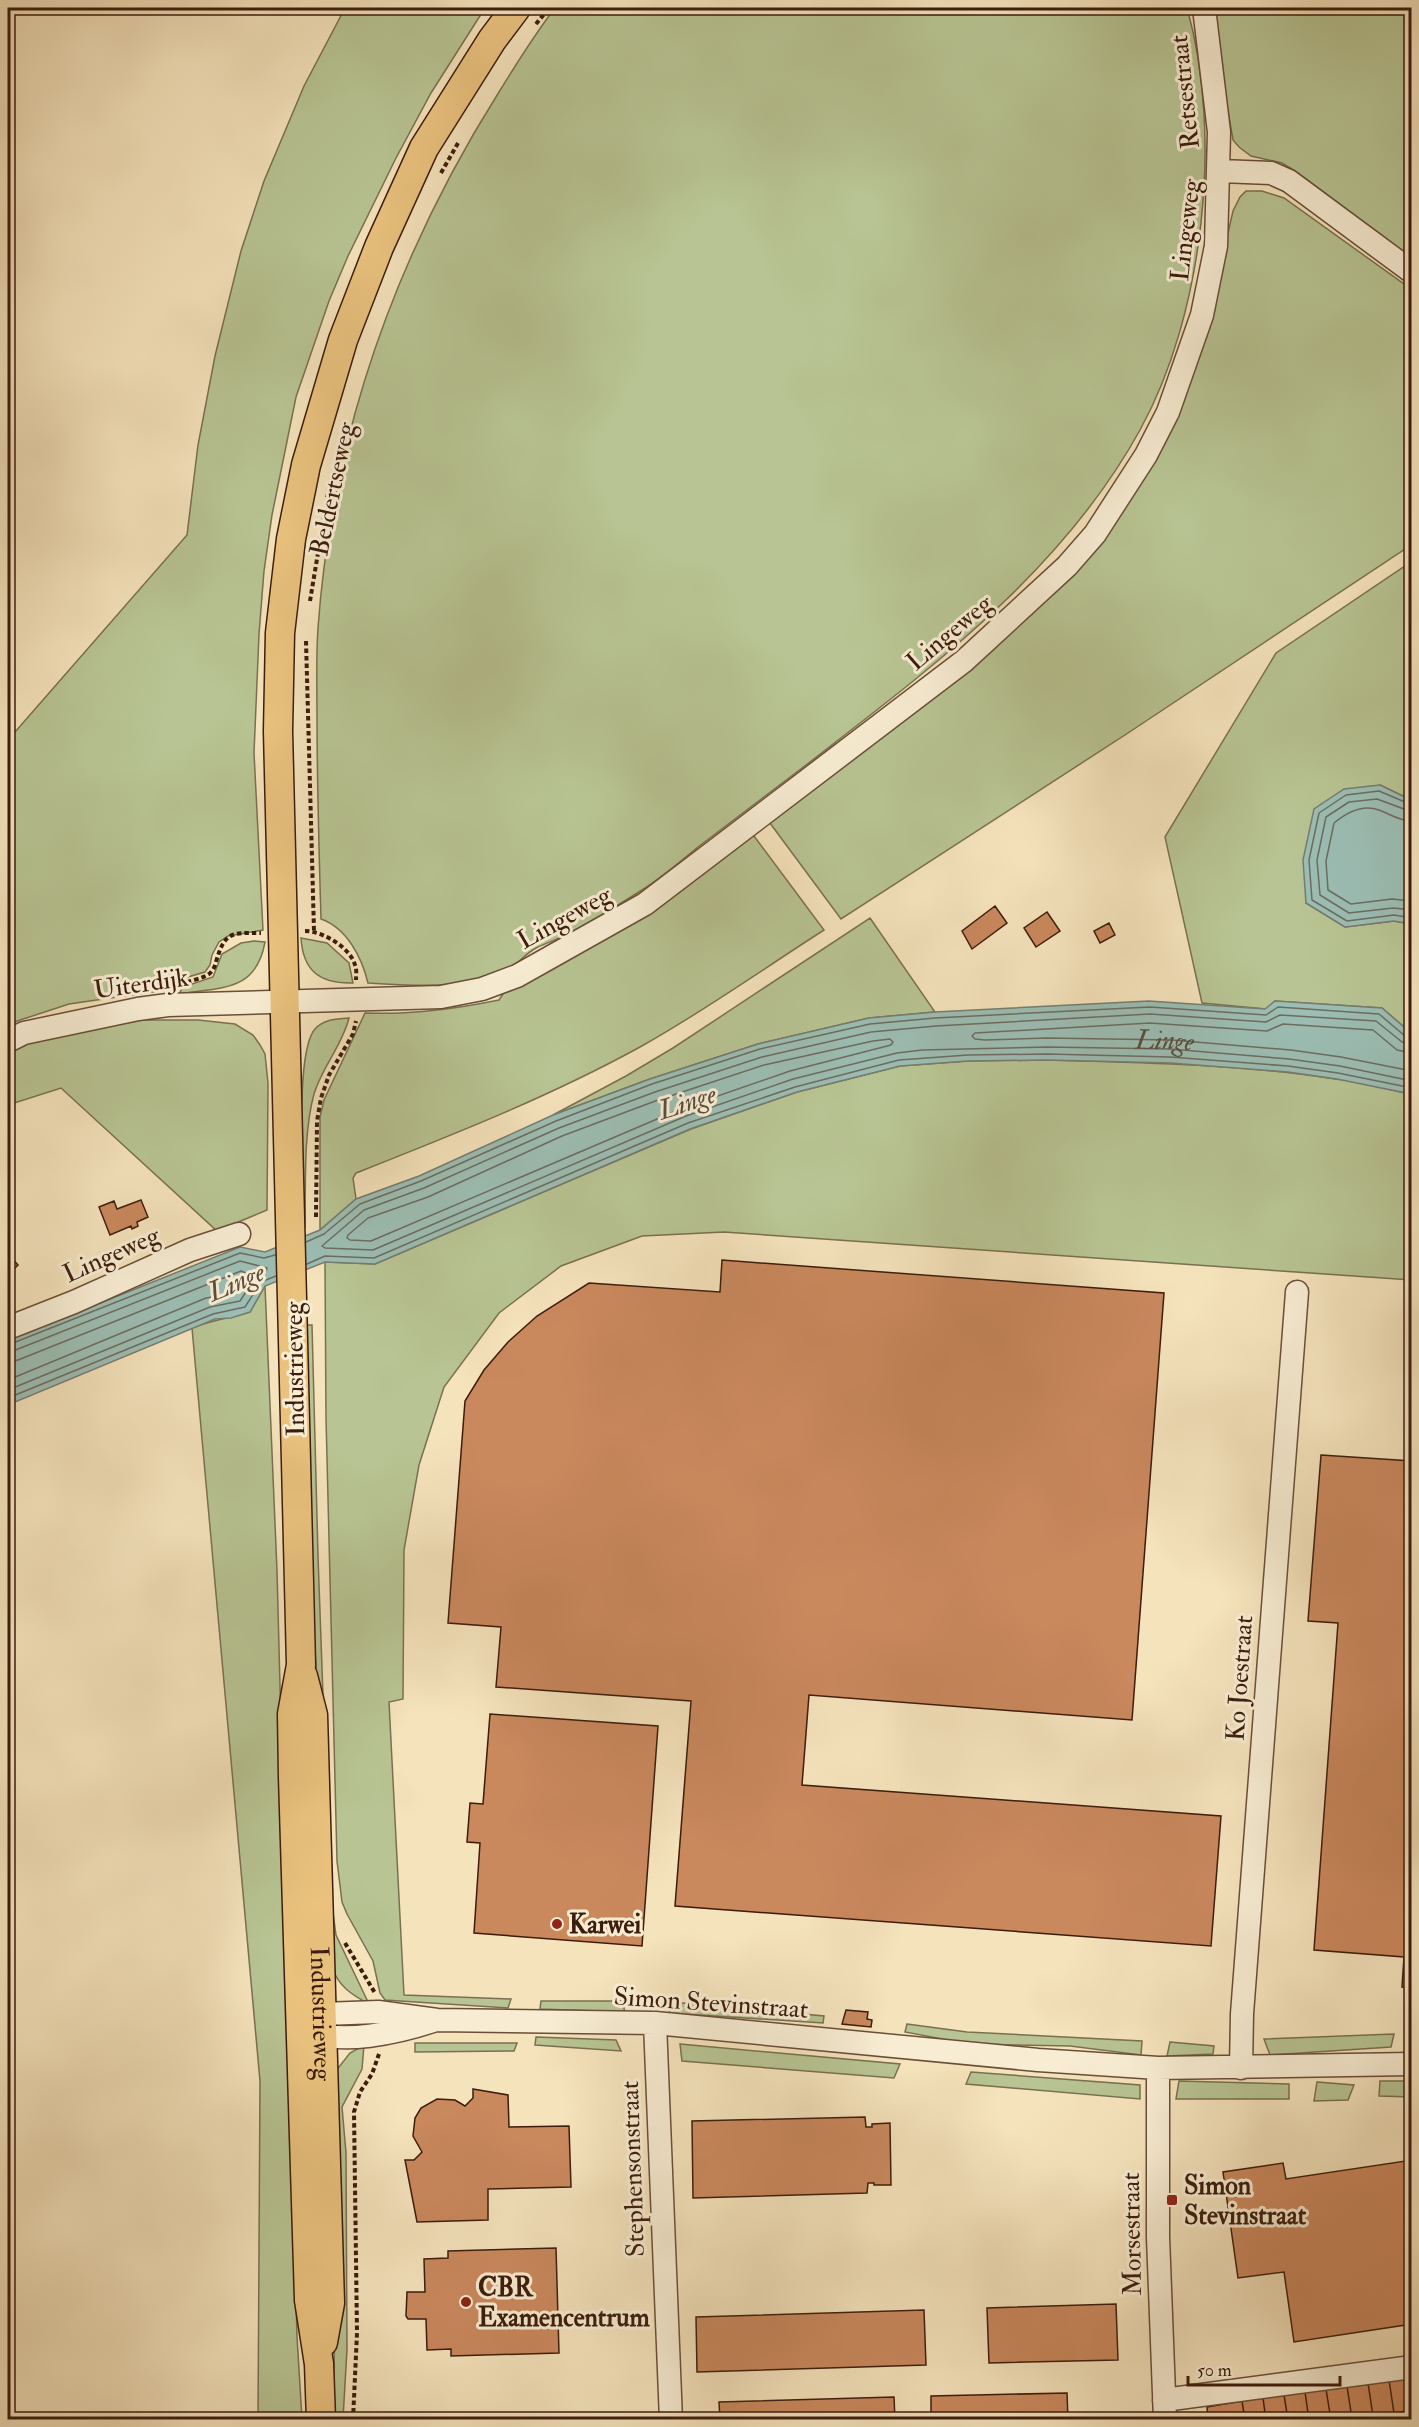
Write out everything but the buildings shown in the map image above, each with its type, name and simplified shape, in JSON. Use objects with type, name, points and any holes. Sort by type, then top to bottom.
[{"type":"main road","name":"Beldertseweg","points":[[286,1001],[278,731],[280,633],[291,539],[306,465],[343,340],[388,227],[424,148],[492,40],[516,8]]},
{"type":"main road","name":"Industrieweg","points":[[286,1001],[301,1665],[292,1714],[315,2027],[309,2300],[320,2364],[321,2420]]},
{"type":"street","name":"Retsestraat","points":[[1204,8],[1220,132],[1220,171]]},
{"type":"street","name":"Lingeweg","points":[[286,1001],[441,997],[482,989],[517,976],[645,904],[964,662],[1067,566],[1095,534],[1146,455],[1168,412],[1202,315],[1216,246],[1220,171],[1271,173],[1289,181],[1412,272]]},
{"type":"street","name":"Uiterdijk","points":[[8,1041],[24,1033],[138,1009],[168,1005],[286,1001]]},
{"type":"street","name":"Lingeweg","points":[[8,1328],[74,1302],[190,1250],[239,1234]]},
{"type":"street","name":"Ko Joestraat","points":[[1241,2068],[1242,2014],[1297,1292]]},
{"type":"street","name":"Simon Stevinstraat","points":[[315,2027],[404,2031],[437,2020],[655,2023],[1038,2060],[1158,2068],[1412,2064]]},
{"type":"street","name":"Stephensonstraat","points":[[655,2023],[671,2420]]},
{"type":"street","name":"Morsestraat","points":[[1158,2068],[1158,2237],[1165,2410],[1412,2367]]},
{"type":"path","points":[[530,32],[549,8]]},
{"type":"path","points":[[441,174],[463,134]]},
{"type":"path","name":"Beldertseweg","points":[[310,604],[328,493],[344,428]]},
{"type":"path","points":[[306,638],[307,741],[314,931],[346,951],[355,964],[356,999],[354,1034],[329,1075],[321,1098],[318,1120],[316,1221]]},
{"type":"path","name":"Uiterdijk","points":[[184,983],[208,974],[214,968],[221,943],[229,937],[240,933],[314,931]]},
{"type":"path","name":"Industrieweg","points":[[353,2420],[357,2333],[354,2112]]},
{"type":"green space","points":[[345,8],[485,8],[431,93],[348,256],[329,301],[296,397],[272,515],[264,571],[259,634],[254,753],[263,930],[228,936],[219,942],[205,972],[181,979],[166,990],[69,1004],[8,1024],[8,740],[187,535],[198,445],[215,356],[241,251],[264,181],[304,86]]},
{"type":"green space","points":[[555,8],[1187,8],[1198,58],[1204,111],[1205,166],[1201,223],[1192,279],[1179,333],[1162,384],[1140,430],[1108,481],[1072,529],[1033,573],[946,654],[670,870],[575,931],[536,948],[507,971],[486,978],[453,984],[368,983],[362,964],[352,945],[338,929],[321,919],[317,766],[317,639],[326,556],[338,486],[354,417],[375,349],[400,283],[429,218],[462,154],[499,92]]},
{"type":"green space","points":[[1210,8],[1411,8],[1411,257],[1297,172],[1282,163],[1251,156],[1233,140]]},
{"type":"green space","points":[[1246,191],[1262,191],[1284,198],[1411,289],[1411,545],[1128,733],[841,919],[767,819],[1090,549],[1214,295],[1233,211]]},
{"type":"green space","points":[[1411,562],[1411,800],[1380,785],[1306,903],[1345,927],[1394,921],[1411,924],[1411,1033],[1382,1008],[1275,1001],[1266,1009],[1202,1003],[1165,837],[1276,653]]},
{"type":"green space","points":[[751,832],[824,930],[687,1019],[606,1065],[500,1114],[356,1173],[353,1178],[356,1199],[320,1230],[320,1117],[324,1100],[365,1013],[432,1011],[499,1000],[510,983]]},
{"type":"green space","points":[[870,918],[935,1012],[869,1018],[758,1044],[650,1079],[553,1115],[673,1048]]},
{"type":"green space","points":[[301,938],[327,943],[349,963],[353,983],[331,981],[315,973],[305,959]]},
{"type":"green space","points":[[265,942],[254,970],[245,979],[223,988],[179,994],[183,987],[213,977],[222,954],[241,943]]},
{"type":"green space","points":[[349,1018],[342,1038],[318,1084],[310,1110],[306,1160],[305,1228],[301,1124],[304,1065],[308,1043],[315,1029],[322,1023]]},
{"type":"green space","points":[[137,1020],[198,1020],[235,1024],[253,1035],[260,1045],[265,1054],[268,1083],[267,1210],[217,1231],[61,1088],[8,1105],[8,1048],[31,1038]]},
{"type":"green space","points":[[1047,1060],[1263,1070],[1345,1080],[1411,1094],[1411,1280],[724,1232],[642,1236],[561,1266],[499,1313],[444,1387],[419,1465],[404,1550],[403,1699],[389,1702],[404,1995],[511,1999],[508,2008],[385,2000],[380,1993],[373,1961],[342,1902],[337,1861],[326,1418],[325,1262],[375,1264],[691,1129],[797,1092],[900,1066],[968,1061]]},
{"type":"green space","points":[[265,1286],[277,1571],[297,2337],[302,2419],[258,2419],[260,2081],[192,1328],[250,1312]]},
{"type":"green space","points":[[305,1325],[312,1325],[330,1891],[336,1935],[369,2004],[346,1989],[338,1980],[332,1967],[314,1631]]},
{"type":"green space","points":[[541,2001],[622,2001],[625,2012],[540,2009]]},
{"type":"green space","points":[[672,2002],[824,2016],[823,2023],[669,2013]]},
{"type":"green space","points":[[907,2024],[967,2032],[1142,2041],[1141,2055],[1070,2046],[969,2044],[905,2032]]},
{"type":"green space","points":[[1394,2034],[1391,2047],[1270,2055],[1264,2039]]},
{"type":"green space","points":[[536,2037],[616,2040],[621,2051],[535,2045]]},
{"type":"green space","points":[[1170,2042],[1214,2046],[1213,2054],[1167,2056]]},
{"type":"green space","points":[[415,2043],[517,2043],[514,2051],[415,2052]]},
{"type":"green space","points":[[680,2044],[900,2064],[894,2078],[682,2061]]},
{"type":"green space","points":[[364,2045],[362,2069],[342,2107],[346,2153],[347,2349],[343,2419],[334,2420],[335,2072],[350,2053]]},
{"type":"green space","points":[[971,2072],[1140,2085],[1140,2099],[966,2084]]},
{"type":"green space","points":[[1179,2081],[1289,2084],[1289,2099],[1176,2099]]},
{"type":"green space","points":[[1380,2081],[1411,2081],[1411,2097],[1379,2096]]},
{"type":"green space","points":[[1317,2082],[1354,2085],[1348,2100],[1314,2101]]},
{"type":"water","points":[[1380,785],[1411,800],[1411,924],[1394,921],[1345,927],[1306,903],[1303,860],[1314,809],[1344,789]]},
{"type":"water","name":"Linge","points":[[1149,1001],[1265,1009],[1275,1001],[1382,1008],[1411,1033],[1411,1094],[1288,1072],[1170,1063],[1047,1060],[968,1061],[900,1066],[797,1092],[690,1129],[375,1264],[325,1262],[265,1286],[250,1312],[231,1318],[215,1319],[8,1405],[8,1340],[240,1247],[265,1252],[320,1230],[356,1199],[419,1176],[553,1115],[650,1079],[758,1044],[869,1018],[935,1012]]},
{"type":"place","name":"Karwei","points":[[557,1924]]},
{"type":"place","name":"Simon Stevinstraat","points":[[1172,2200]]},
{"type":"place","name":"CBR Examencentrum","points":[[466,2302]]}]
